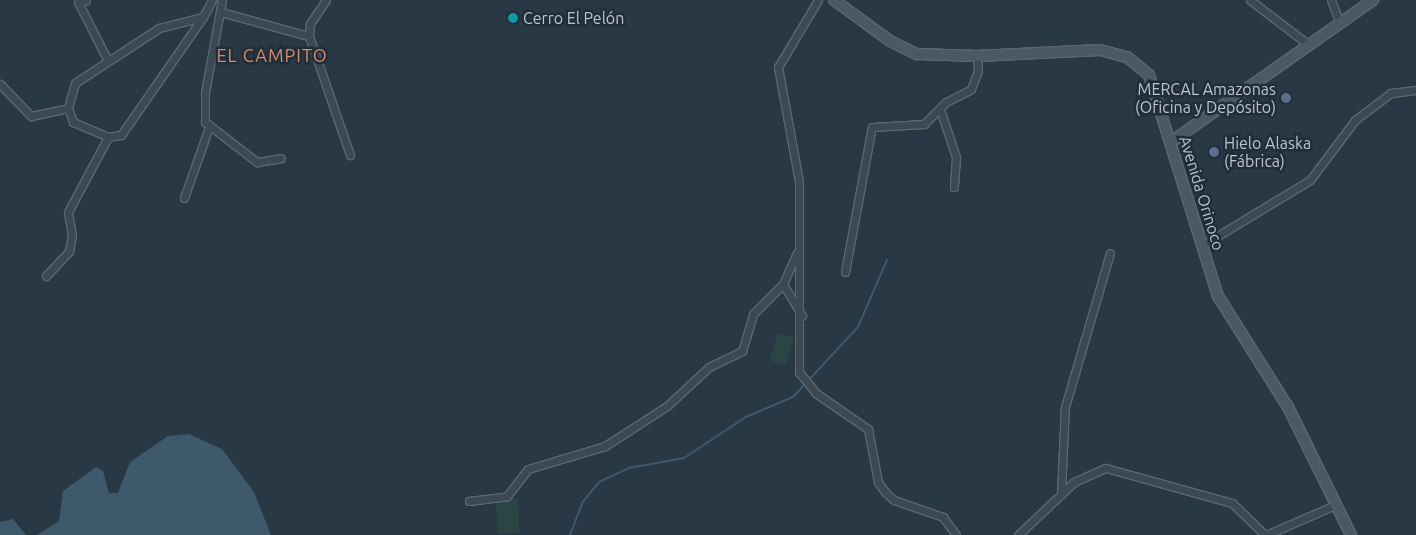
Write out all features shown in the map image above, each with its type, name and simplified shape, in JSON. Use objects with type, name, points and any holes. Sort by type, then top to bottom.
[{"type":"main road","name":"Avenida Orinoco","points":[[834,0],[905,49],[977,56],[1100,50],[1127,57],[1149,75],[1201,246],[1228,317],[1288,407],[1350,535]]},
{"type":"main road","points":[[1170,142],[1373,0]]},
{"type":"street","points":[[86,0],[78,2],[108,61]]},
{"type":"street","points":[[203,18],[159,28],[75,83],[68,108],[73,122],[108,137],[121,136],[203,18],[212,0]]},
{"type":"street","points":[[184,198],[209,127],[204,102],[222,0]]},
{"type":"street","points":[[326,0],[310,24],[309,36],[350,155]]},
{"type":"street","points":[[818,0],[778,67],[777,83],[799,181],[799,251],[803,317],[799,372],[803,382],[868,429],[878,482],[894,500],[943,517],[956,535]]},
{"type":"street","points":[[1250,0],[1309,45]]},
{"type":"street","points":[[1331,0],[1340,23]]},
{"type":"street","points":[[221,12],[309,36]]},
{"type":"street","points":[[845,272],[872,127],[918,126],[971,89],[978,71],[977,56]]},
{"type":"street","points":[[0,84],[31,116],[68,108]]},
{"type":"street","points":[[1201,246],[1310,180],[1355,120],[1391,93],[1416,90]]},
{"type":"street","points":[[940,109],[956,157],[954,187]]},
{"type":"street","points":[[209,127],[257,162],[281,158]]},
{"type":"street","points":[[46,276],[69,251],[72,235],[68,212],[108,137]]},
{"type":"street","points":[[468,501],[507,496],[528,469],[605,446],[668,406],[709,367],[742,351],[753,314],[783,284],[799,251]]},
{"type":"street","points":[[1061,494],[1065,407],[1110,253]]},
{"type":"street","points":[[783,284],[803,317]]},
{"type":"street","points":[[1018,535],[1061,494],[1085,475],[1106,468],[1232,503],[1265,535],[1335,505]]},
{"type":"green space","points":[[778,333],[794,338],[786,366],[770,361]]},
{"type":"green space","points":[[518,498],[520,533],[498,534],[496,499]]},
{"type":"water","points":[[189,434],[222,449],[254,492],[271,535],[37,535],[59,521],[63,491],[96,467],[103,471],[109,493],[118,493],[130,462],[168,436]]},
{"type":"water","points":[[13,519],[26,535],[0,535],[0,522]]},
{"type":"waterway","points":[[570,535],[582,503],[599,482],[629,468],[684,458],[746,417],[793,397],[858,327],[887,260]]},
{"type":"place","name":"Cerro El Pelón","points":[[513,18]]},
{"type":"place","name":"MERCAL Amazonas (Oficina y Depósito)","points":[[1286,98]]},
{"type":"place","name":"Hielo Alaska (Fábrica)","points":[[1214,152]]},
{"type":"district","name":"EL CAMPITO","points":[[272,55]]}]
